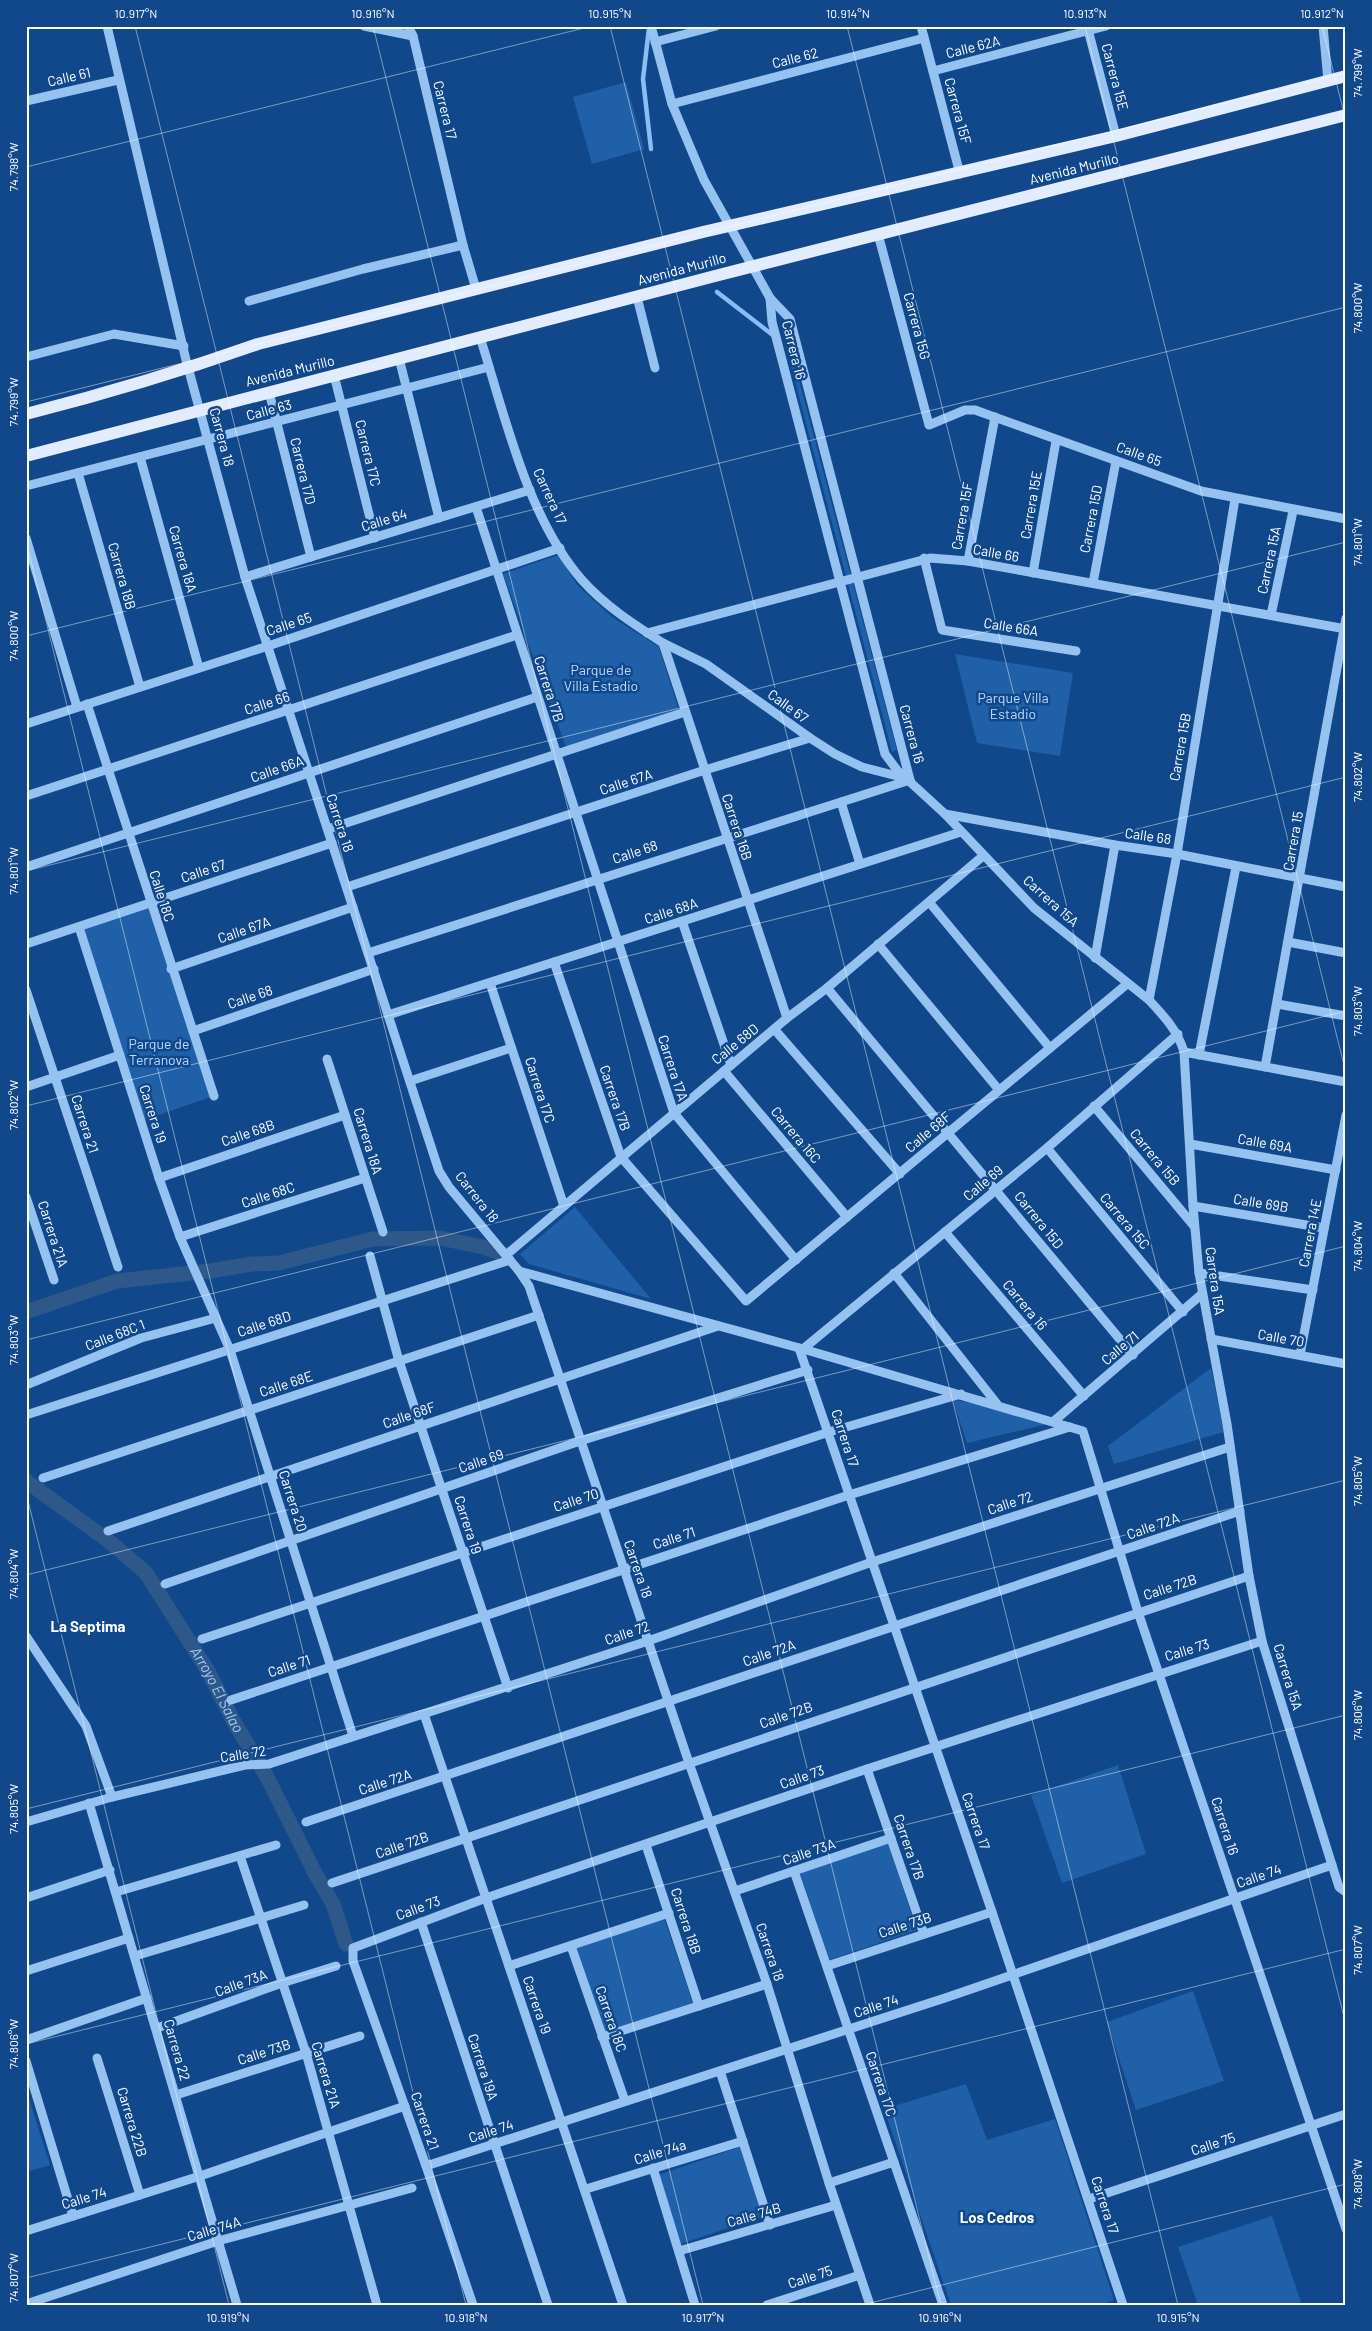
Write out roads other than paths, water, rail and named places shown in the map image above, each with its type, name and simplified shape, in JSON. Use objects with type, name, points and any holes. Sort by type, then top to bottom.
[{"type":"main road","name":"Avenida Murillo","points":[[26,414],[114,392],[258,344],[730,227],[1116,136],[1346,76]]},
{"type":"main road","name":"Avenida Murillo","points":[[26,456],[753,266],[1346,115]]},
{"type":"street","name":"Carrera 18","points":[[107,26],[118,80],[189,368],[245,577],[439,1171],[450,1188],[519,1271],[529,1286],[688,1763],[735,1891],[870,2305]]},
{"type":"street","points":[[364,26],[413,36]]},
{"type":"street","name":"Carrera 17","points":[[408,26],[413,36],[463,244],[476,289]]},
{"type":"street","name":"Carrera 16","points":[[651,26],[672,104],[704,180],[770,298],[790,319],[910,780]]},
{"type":"street","points":[[655,42],[716,26]]},
{"type":"street","name":"Carrera 15F","points":[[921,26],[960,174]]},
{"type":"street","name":"Calle 62A","points":[[933,71],[1088,29],[1106,26]]},
{"type":"street","points":[[1323,26],[1328,81]]},
{"type":"street","name":"Carrera 15E","points":[[1088,29],[1116,136]]},
{"type":"street","name":"Calle 62","points":[[672,104],[924,38]]},
{"type":"street","name":"Calle 61","points":[[26,101],[118,80]]},
{"type":"street","name":"Carrera 15G","points":[[878,234],[929,424]]},
{"type":"street","points":[[249,300],[463,244]]},
{"type":"street","points":[[637,297],[655,368]]},
{"type":"street","name":"Carrera 16","points":[[770,298],[772,322],[838,581],[885,754],[897,770],[910,780]]},
{"type":"street","points":[[26,357],[114,334],[184,346]]},
{"type":"street","name":"Carrera 17","points":[[480,337],[500,408],[530,490],[560,548],[582,580],[612,609],[647,633]]},
{"type":"street","points":[[399,358],[438,518]]},
{"type":"street","name":"Calle 63","points":[[26,486],[489,367]]},
{"type":"street","name":"Carrera 17C","points":[[334,375],[375,538]]},
{"type":"street","name":"Carrera 17D","points":[[269,392],[311,557]]},
{"type":"street","name":"Calle 65","points":[[929,424],[965,410],[975,410],[1056,441],[1201,491],[1293,511],[1346,519]]},
{"type":"street","name":"Carrera 15F","points":[[968,561],[995,417]]},
{"type":"street","name":"Carrera 15E","points":[[1033,573],[1056,441]]},
{"type":"street","name":"Carrera 18A","points":[[140,457],[199,668]]},
{"type":"street","name":"Carrera 15D","points":[[1093,583],[1116,461]]},
{"type":"street","name":"Carrera 18B","points":[[78,473],[140,687]]},
{"type":"street","name":"Calle 64","points":[[245,577],[530,490]]},
{"type":"street","name":"Carrera 15B","points":[[1149,1000],[1177,854],[1235,498]]},
{"type":"street","name":"Carrera 17B","points":[[476,507],[596,879]]},
{"type":"street","name":"Carrera 15A","points":[[1271,614],[1293,511]]},
{"type":"street","name":"Calle 18C","points":[[26,538],[82,706],[108,770],[214,1096]]},
{"type":"street","name":"Calle 65","points":[[26,724],[268,646],[560,548]]},
{"type":"street","name":"Calle 66","points":[[647,633],[924,558],[968,561],[1345,628]]},
{"type":"street","name":"Calle 66A","points":[[924,558],[942,630],[1076,651]]},
{"type":"street","name":"Carrera 15","points":[[1266,1067],[1346,618]]},
{"type":"street","points":[[647,633],[663,643]]},
{"type":"street","name":"Calle 66","points":[[26,796],[517,635]]},
{"type":"street","name":"Calle 67","points":[[663,643],[706,664],[810,738]]},
{"type":"street","name":"Carrera 16B","points":[[663,643],[786,1018]]},
{"type":"street","name":"Calle 66A","points":[[26,867],[537,697]]},
{"type":"street","points":[[328,829],[686,712]]},
{"type":"street","points":[[810,738],[835,754],[862,767],[910,780]]},
{"type":"street","name":"Calle 67A","points":[[346,887],[705,770],[810,738]]},
{"type":"street","name":"Carrera 15A","points":[[910,780],[1034,908],[1149,1000],[1178,1034],[1184,1052],[1194,1226],[1199,1273],[1230,1447],[1249,1576],[1262,1641],[1332,1865],[1342,1889]]},
{"type":"street","name":"Calle 68","points":[[368,952],[910,780]]},
{"type":"street","points":[[841,802],[860,864]]},
{"type":"street","name":"Calle 68","points":[[945,814],[1115,845],[1177,854],[1346,887]]},
{"type":"street","name":"Calle 68A","points":[[388,1015],[961,832]]},
{"type":"street","name":"Calle 67","points":[[26,944],[332,843]]},
{"type":"street","points":[[1095,958],[1115,845]]},
{"type":"street","name":"Calle 68D","points":[[26,1415],[383,1301],[508,1258],[621,1157],[775,1030],[786,1018],[827,988],[983,856]]},
{"type":"street","points":[[1199,1055],[1236,866]]},
{"type":"street","name":"Carrera 17A","points":[[596,879],[674,1113],[796,1260]]},
{"type":"street","points":[[929,902],[1050,1048]]},
{"type":"street","name":"Calle 67A","points":[[171,968],[353,908]]},
{"type":"street","points":[[682,921],[731,1065]]},
{"type":"street","name":"Carrera 19","points":[[79,927],[159,1178],[180,1237],[199,1278]]},
{"type":"street","points":[[1288,942],[1346,953]]},
{"type":"street","points":[[878,944],[999,1090]]},
{"type":"street","name":"Carrera 17B","points":[[554,962],[621,1157]]},
{"type":"street","name":"Calle 68","points":[[193,1031],[374,970]]},
{"type":"street","name":"Carrera 17C","points":[[490,983],[564,1206]]},
{"type":"street","name":"Calle 68F","points":[[621,1157],[746,1301],[1127,984]]},
{"type":"street","name":"Carrera 15D","points":[[827,988],[1133,1355]]},
{"type":"street","name":"Carrera 21","points":[[26,990],[118,1267]]},
{"type":"street","points":[[1277,1004],[1346,1016]]},
{"type":"street","points":[[775,1030],[900,1174]]},
{"type":"street","name":"Calle 69","points":[[801,1349],[1047,1148],[1178,1034]]},
{"type":"street","points":[[410,1081],[511,1048]]},
{"type":"street","points":[[1184,1052],[1346,1082]]},
{"type":"street","points":[[26,1087],[120,1055]]},
{"type":"street","name":"Carrera 18A","points":[[327,1059],[383,1232]]},
{"type":"street","name":"Carrera 16C","points":[[724,1071],[847,1217]]},
{"type":"street","name":"Carrera 15B","points":[[1094,1106],[1194,1226]]},
{"type":"street","name":"Calle 68B","points":[[159,1178],[345,1114]]},
{"type":"street","name":"Carrera 14E","points":[[1300,1355],[1346,1115]]},
{"type":"street","name":"Calle 69A","points":[[1190,1144],[1336,1170]]},
{"type":"street","name":"Carrera 15C","points":[[1047,1148],[1183,1312]]},
{"type":"street","name":"Calle 68C","points":[[180,1237],[365,1178]]},
{"type":"street","name":"Carrera 21A","points":[[26,1197],[54,1280]]},
{"type":"street","name":"Calle 69B","points":[[1193,1206],[1324,1228]]},
{"type":"street","name":"Carrera 16","points":[[945,1232],[1084,1396]]},
{"type":"street","name":"Carrera 19","points":[[370,1256],[400,1361],[508,1688]]},
{"type":"street","points":[[519,1271],[1070,1426]]},
{"type":"street","points":[[894,1273],[998,1405]]},
{"type":"street","points":[[1199,1273],[1313,1290]]},
{"type":"street","name":"Carrera 20","points":[[199,1278],[230,1350],[353,1736]]},
{"type":"street","name":"Calle 71","points":[[1054,1421],[1202,1294]]},
{"type":"street","name":"Calle 68E","points":[[43,1478],[538,1315]]},
{"type":"street","name":"Calle 68C 1","points":[[26,1385],[141,1338],[216,1318]]},
{"type":"street","name":"Calle 68F","points":[[108,1531],[718,1326]]},
{"type":"street","name":"Calle 70","points":[[1211,1339],[1346,1364]]},
{"type":"street","name":"Carrera 17","points":[[801,1349],[848,1495],[992,1912],[1123,2305]]},
{"type":"street","name":"Calle 69","points":[[165,1584],[580,1440],[808,1370]]},
{"type":"street","name":"Calle 70","points":[[202,1640],[829,1432],[961,1394]]},
{"type":"street","name":"Carrera 16","points":[[1070,1426],[1083,1431],[1138,1612],[1346,2229]]},
{"type":"street","name":"Calle 71","points":[[231,1700],[848,1495],[1070,1426]]},
{"type":"street","name":"Calle 72","points":[[26,1822],[112,1797],[245,1765],[269,1764],[508,1688],[872,1562],[1230,1447]]},
{"type":"street","name":"Calle 72A","points":[[306,1822],[1240,1511]]},
{"type":"street","name":"Calle 72B","points":[[332,1883],[1249,1576]]},
{"type":"street","points":[[26,1636],[86,1726],[112,1797]]},
{"type":"street","name":"Calle 73","points":[[353,1948],[486,1898],[934,1746],[1262,1641]]},
{"type":"street","name":"Carrera 19","points":[[424,1714],[586,2189],[623,2305]]},
{"type":"street","name":"Carrera 17B","points":[[867,1769],[924,1934]]},
{"type":"street","name":"Carrera 22","points":[[89,1803],[157,2028],[237,2305]]},
{"type":"street","name":"Calle 73A","points":[[735,1891],[891,1838]]},
{"type":"street","points":[[116,1892],[276,1845]]},
{"type":"street","name":"Carrera 18B","points":[[646,1845],[699,2006]]},
{"type":"street","name":"Carrera 21A","points":[[240,1856],[306,2052],[376,2305]]},
{"type":"street","name":"Calle 74","points":[[426,2166],[720,2072],[787,2048],[848,2030],[1332,1865]]},
{"type":"street","points":[[26,1898],[110,1870]]},
{"type":"street","name":"Carrera 17C","points":[[794,1871],[943,2305]]},
{"type":"street","points":[[135,1956],[304,1905]]},
{"type":"street","name":"Calle 73B","points":[[827,1966],[992,1912]]},
{"type":"street","points":[[509,1966],[669,1913]]},
{"type":"street","name":"Carrera 19A","points":[[421,1922],[548,2305]]},
{"type":"street","points":[[26,1971],[129,1938]]},
{"type":"street","name":"Carrera 18C","points":[[571,1946],[625,2102]]},
{"type":"street","name":"Carrera 21","points":[[353,1948],[354,1961],[426,2166],[472,2305]]},
{"type":"street","name":"Calle 73A","points":[[157,2028],[282,1983],[336,1966]]},
{"type":"street","points":[[602,2037],[766,1984]]},
{"type":"street","points":[[26,2040],[147,1998]]},
{"type":"street","name":"Calle 73B","points":[[176,2095],[360,2036]]},
{"type":"street","name":"Carrera 22B","points":[[98,2058],[140,2195]]},
{"type":"street","points":[[26,2061],[73,2216]]},
{"type":"street","points":[[720,2072],[770,2224]]},
{"type":"street","name":"Calle 74","points":[[27,2230],[200,2176],[405,2106]]},
{"type":"street","name":"Calle 75","points":[[1089,2199],[1346,2114]]},
{"type":"street","name":"Calle 74a","points":[[586,2189],[743,2141]]},
{"type":"street","points":[[829,2183],[894,2162]]},
{"type":"street","points":[[654,2168],[695,2305]]},
{"type":"street","name":"Calle 74A","points":[[26,2304],[218,2242],[412,2188]]},
{"type":"street","name":"Calle 74B","points":[[678,2251],[836,2205]]},
{"type":"street","name":"Calle 75","points":[[767,2305],[794,2301],[860,2275]]},
{"type":"waterway","points":[[649,28],[643,79],[651,149]]},
{"type":"waterway","points":[[717,292],[774,336]]},
{"type":"waterway","points":[[26,1312],[117,1281],[210,1271],[252,1264],[279,1263],[373,1239],[440,1238],[483,1247],[506,1255]]},
{"type":"waterway","name":"Arroyo El Salao","points":[[26,1481],[110,1542],[146,1573],[208,1671],[234,1722],[266,1775],[315,1873],[333,1904],[346,1944]]},
{"type":"district","name":"La Septima","points":[[88,1627]]},
{"type":"district","name":"Los Cedros","points":[[997,2218]]},
{"type":"park label","name":"Parque de Villa Estadio","points":[[601,678]]},
{"type":"park label","name":"Parque Villa Estadio","points":[[1013,706]]},
{"type":"park label","name":"Parque de Terranova","points":[[159,1052]]}]
